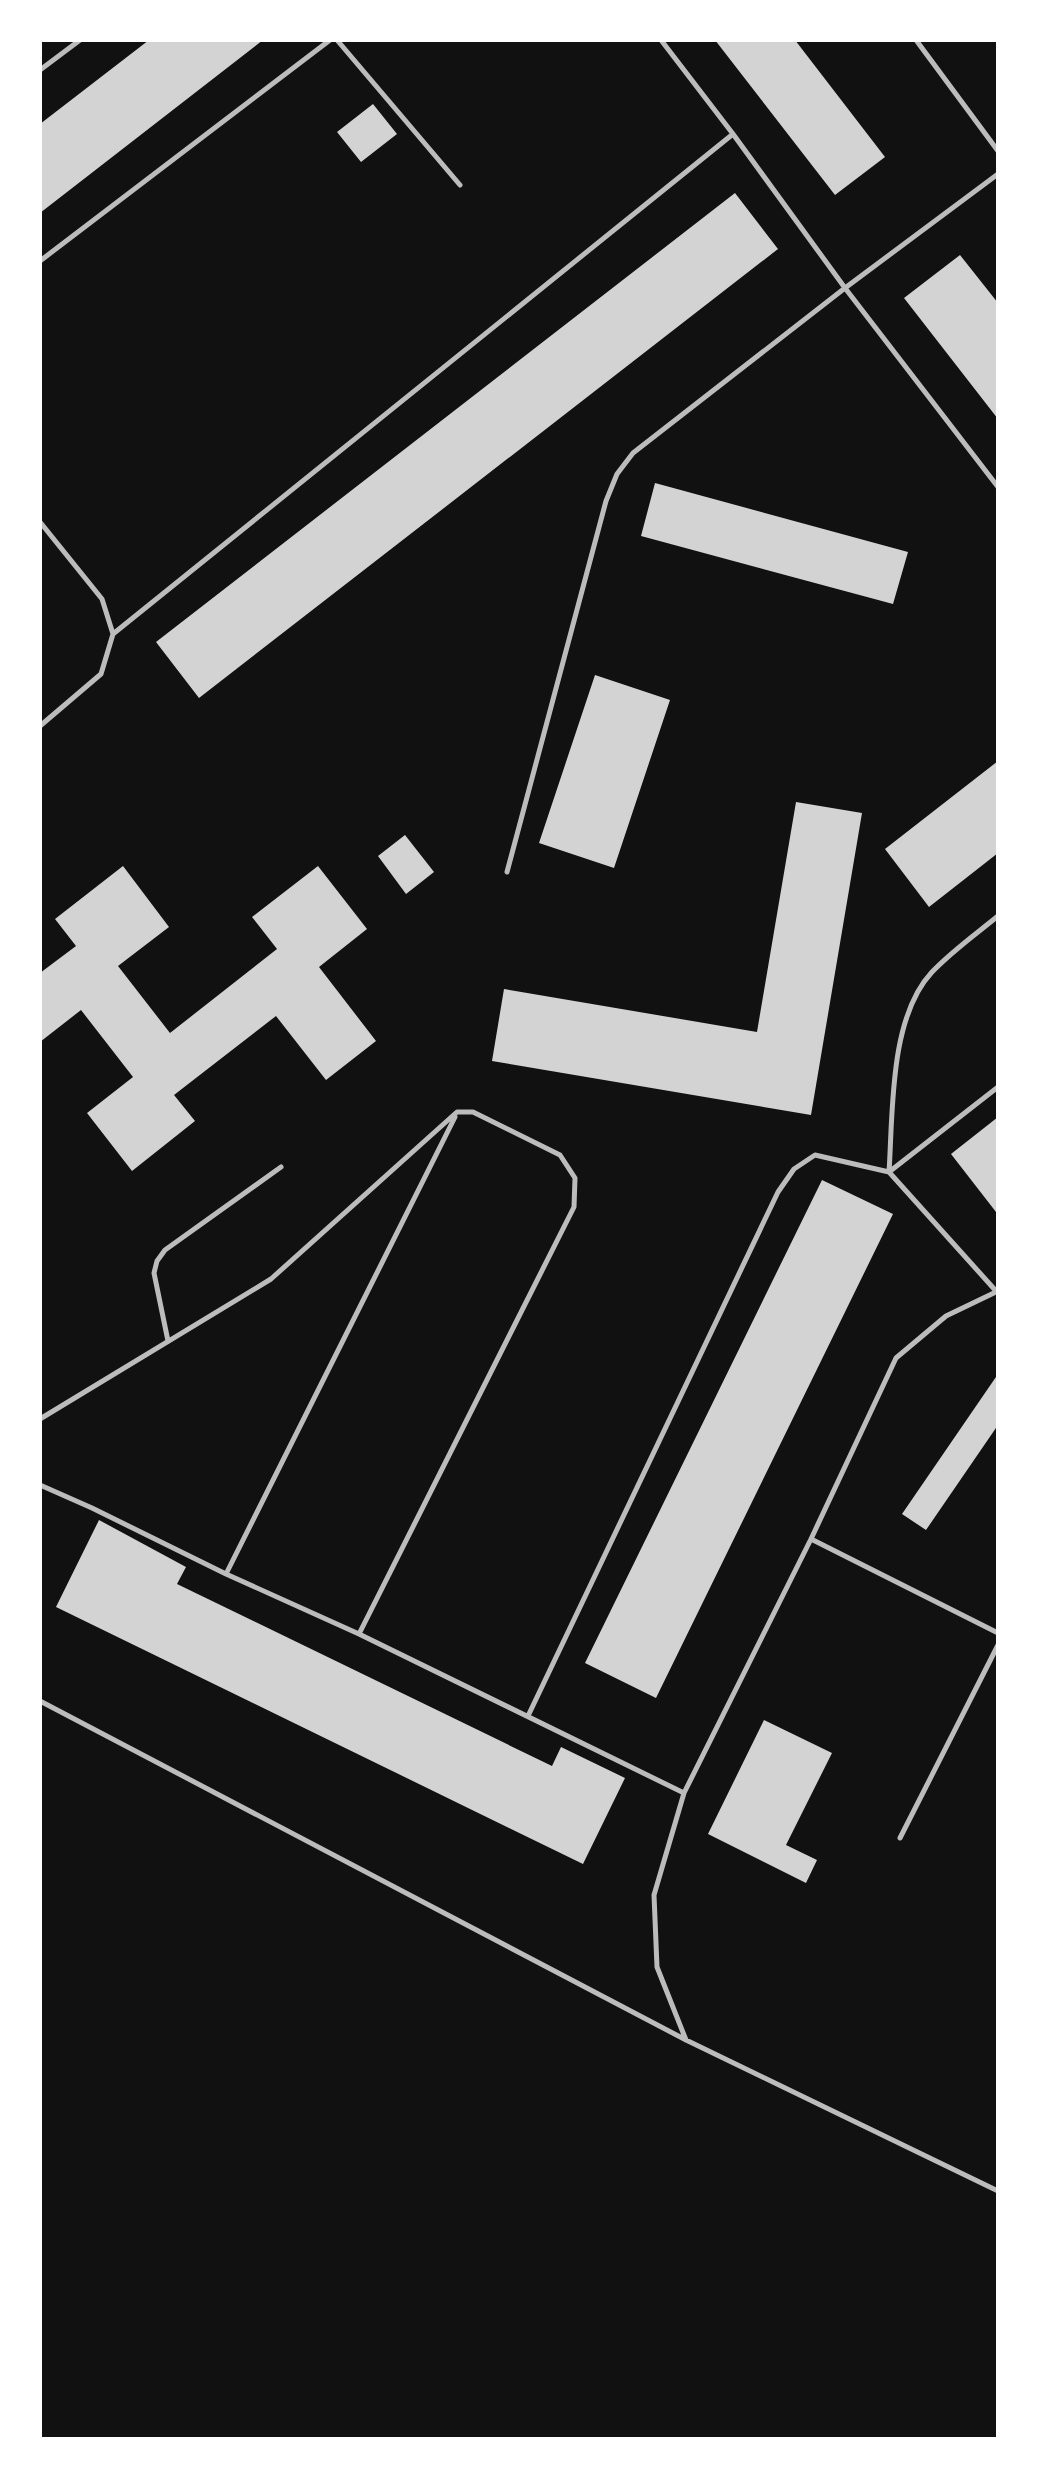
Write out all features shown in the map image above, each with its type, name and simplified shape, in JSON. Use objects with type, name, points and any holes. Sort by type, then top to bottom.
[{"type":"lane","points":[[40,70],[80,40]]},
{"type":"lane","points":[[40,261],[330,40]]},
{"type":"lane","points":[[337,40],[460,185]]},
{"type":"lane","points":[[661,40],[845,288],[998,487]]},
{"type":"lane","points":[[916,40],[998,151]]},
{"type":"lane","points":[[113,634],[733,134]]},
{"type":"lane","points":[[507,872],[606,501],[617,474],[633,453],[845,288],[998,174]]},
{"type":"lane","points":[[40,522],[102,598],[113,634],[101,674],[40,726]]},
{"type":"lane","points":[[890,1172],[895,1064],[910,1008],[931,973],[998,916]]},
{"type":"lane","points":[[890,1172],[998,1087]]},
{"type":"lane","points":[[226,1574],[457,1112]]},
{"type":"lane","points":[[40,1419],[271,1279],[457,1112],[473,1112],[560,1156],[575,1178],[574,1207],[359,1634]]},
{"type":"lane","points":[[528,1716],[778,1192],[794,1169],[815,1154],[890,1172],[997,1291],[946,1316],[895,1359],[811,1539],[684,1793],[654,1895],[657,1967],[686,2040]]},
{"type":"lane","points":[[168,1341],[154,1273],[157,1261],[165,1250],[281,1167]]},
{"type":"lane","points":[[40,1485],[359,1634],[684,1793]]},
{"type":"lane","points":[[811,1539],[998,1633]]},
{"type":"lane","points":[[900,1838],[998,1645]]},
{"type":"lane","points":[[40,1701],[686,2040],[998,2191]]},
{"type":"building","points":[[149,40],[263,40],[40,213],[40,124]]},
{"type":"building","points":[[715,40],[795,40],[885,157],[835,195]]},
{"type":"building","points":[[373,104],[397,134],[361,162],[337,132]]},
{"type":"building","points":[[735,193],[778,249],[199,698],[156,642]]},
{"type":"building","points":[[960,255],[998,303],[998,419],[904,298]]},
{"type":"building","points":[[655,483],[908,552],[893,604],[641,536]]},
{"type":"building","points":[[595,675],[670,700],[614,868],[539,843]]},
{"type":"building","points":[[998,761],[998,853],[929,907],[885,849]]},
{"type":"building","points":[[796,802],[862,813],[811,1115],[492,1061],[504,989],[757,1032]]},
{"type":"building","points":[[405,835],[434,872],[406,894],[378,856]]},
{"type":"building","points":[[123,866],[169,927],[118,966],[170,1033],[277,949],[252,917],[318,866],[367,929],[319,967],[376,1041],[326,1080],[276,1016],[174,1095],[195,1121],[132,1171],[87,1113],[133,1077],[81,1010],[40,1042],[40,973],[76,946],[55,919]]},
{"type":"building","points":[[998,1117],[998,1211],[996,1212],[951,1154]]},
{"type":"building","points":[[822,1180],[893,1214],[656,1698],[585,1663]]},
{"type":"building","points":[[998,1374],[998,1425],[926,1530],[902,1514]]},
{"type":"building","points":[[99,1520],[186,1567],[177,1584],[552,1766],[561,1747],[625,1778],[583,1864],[56,1607]]},
{"type":"building","points":[[764,1720],[832,1753],[786,1845],[817,1860],[806,1883],[708,1834]]}]
